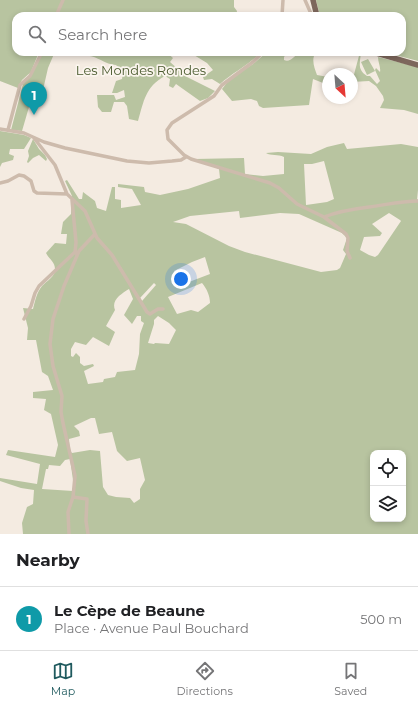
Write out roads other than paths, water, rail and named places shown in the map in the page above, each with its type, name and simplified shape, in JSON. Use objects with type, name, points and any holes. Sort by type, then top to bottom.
[{"type":"main road","points":[[313,0],[316,12]]},
{"type":"main road","points":[[387,56],[418,65]]},
{"type":"street","points":[[58,12],[63,0]]},
{"type":"street","points":[[282,12],[283,0]]},
{"type":"street","points":[[305,0],[310,12]]},
{"type":"street","points":[[8,130],[20,85],[30,76],[40,56]]},
{"type":"street","points":[[259,56],[222,84],[214,96],[172,123],[167,130],[168,139],[186,157],[270,183],[279,188],[302,207],[324,217],[346,234],[348,238],[347,251],[350,258]]},
{"type":"street","points":[[0,129],[24,133],[34,138],[70,149],[127,161],[172,161],[181,160],[186,157]]},
{"type":"street","points":[[34,138],[55,165],[67,194],[72,200],[82,207],[87,214],[95,234],[112,255],[146,312],[150,314],[158,309],[163,309]]},
{"type":"street","points":[[0,183],[21,175],[31,181],[34,191],[37,193],[67,194]]},
{"type":"street","points":[[72,200],[76,242],[75,260]]},
{"type":"street","points":[[324,217],[334,213],[360,208],[396,202],[418,201]]},
{"type":"street","points":[[69,534],[68,512],[73,497],[74,476],[61,412],[62,396],[53,366],[50,344],[53,319],[64,286],[79,251],[95,234]]},
{"type":"street","points":[[24,319],[39,286],[75,252]]},
{"type":"street","points":[[73,497],[87,499],[86,521],[88,534]]},
{"type":"place","name":"Le Cèpe de Beaune","points":[[34,115]]},
{"type":"park label","name":"Les Mondes Rondes","points":[[141,70]]}]
